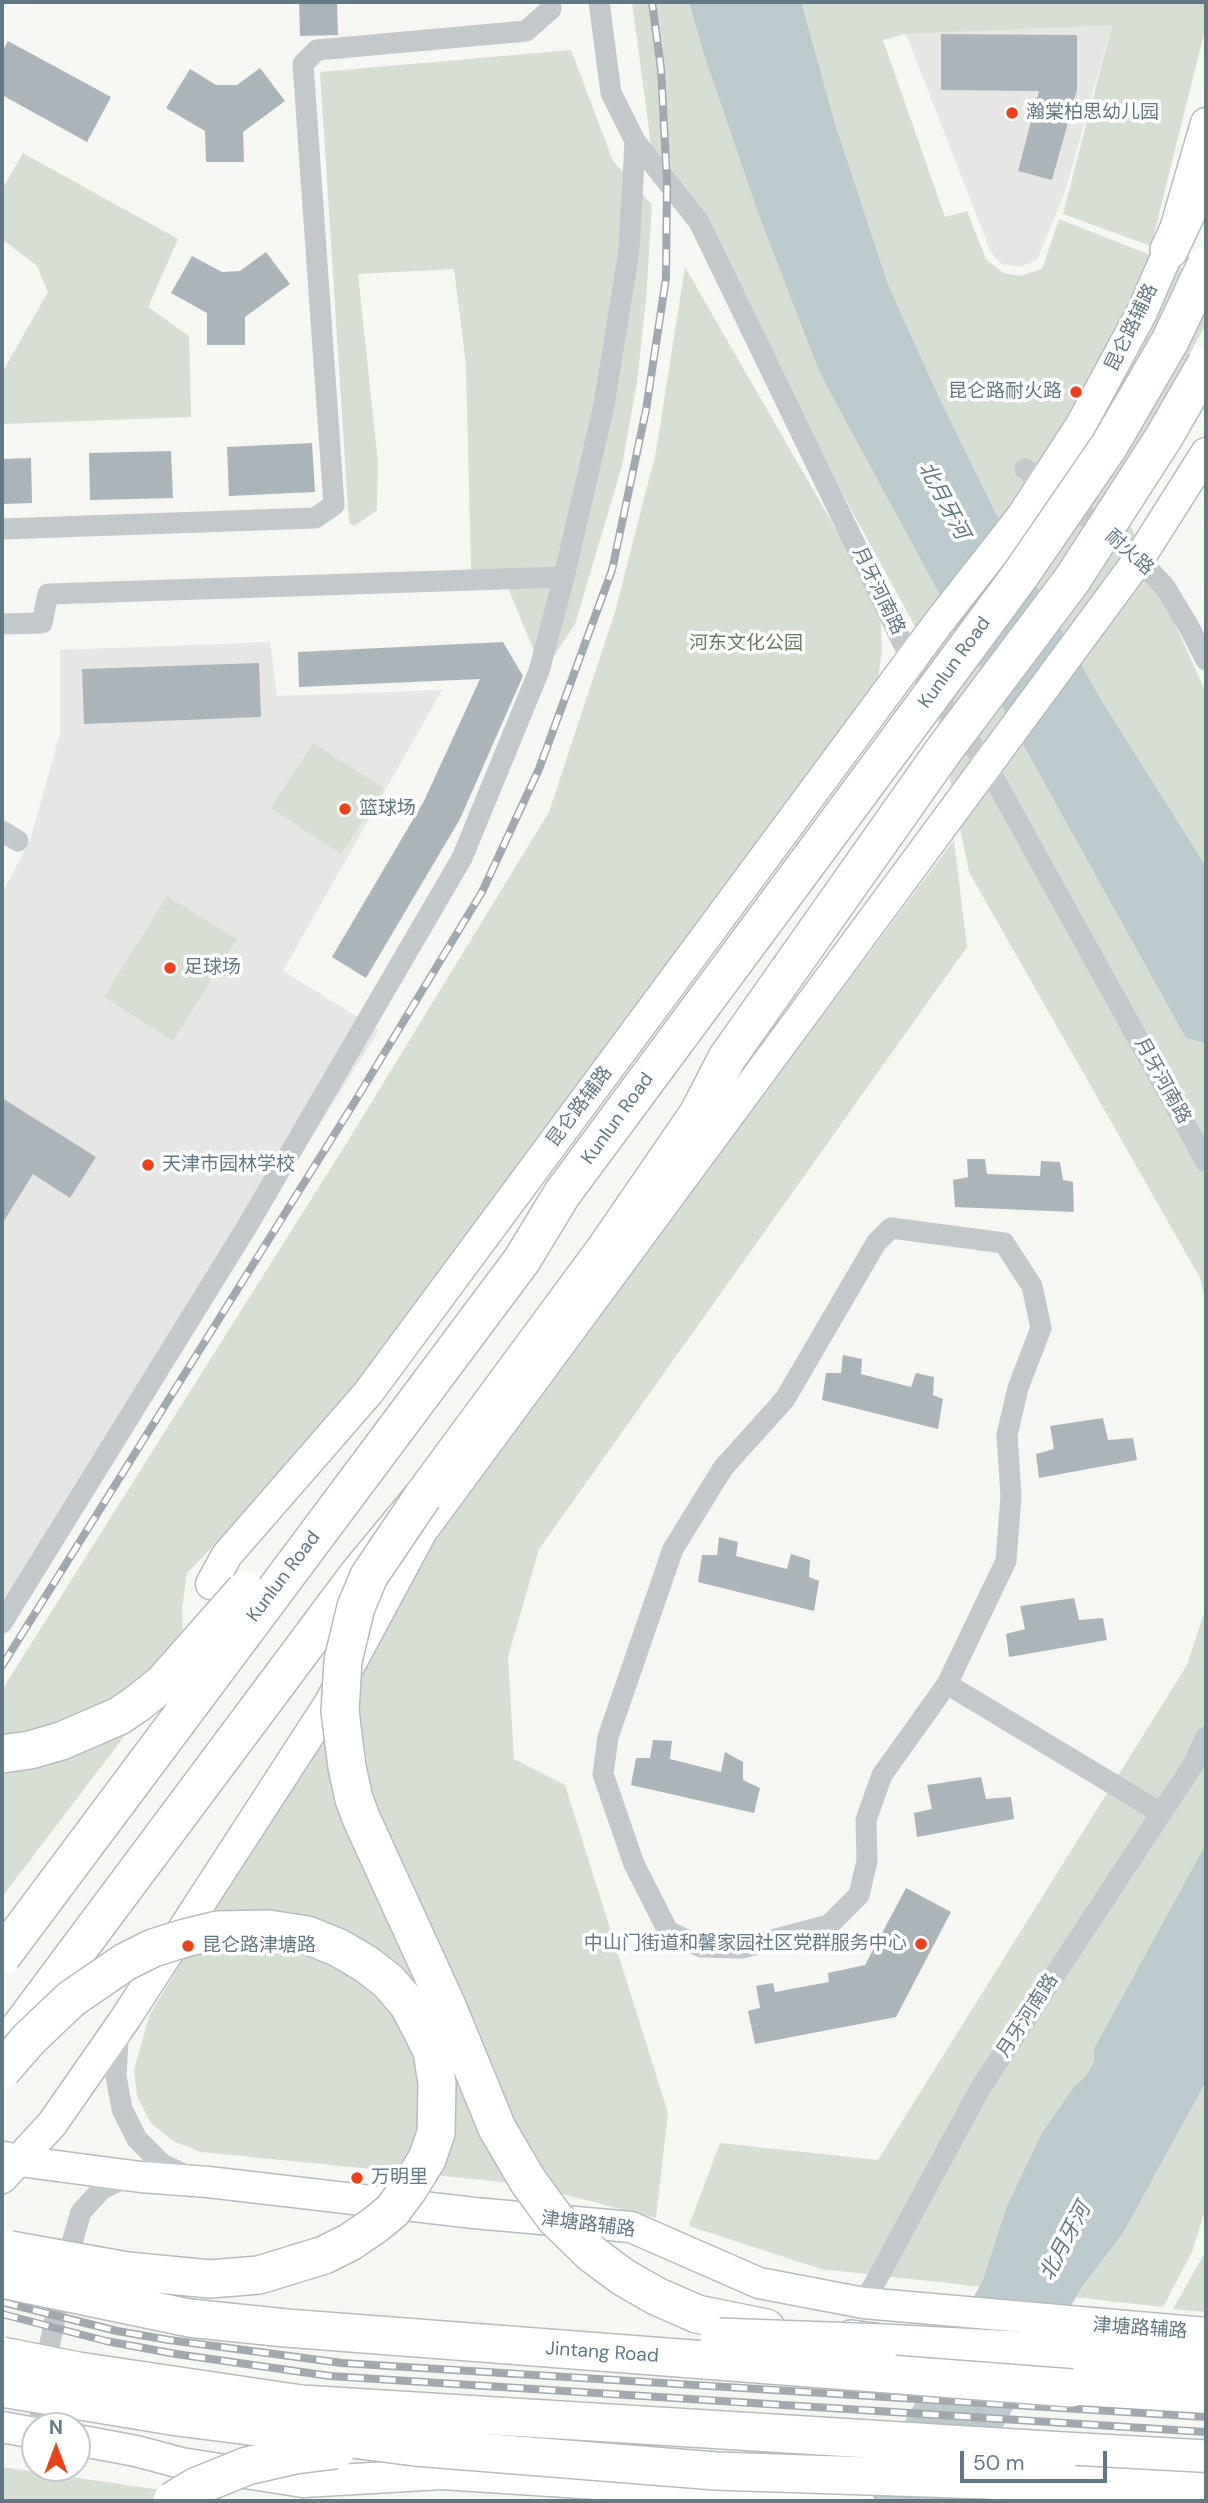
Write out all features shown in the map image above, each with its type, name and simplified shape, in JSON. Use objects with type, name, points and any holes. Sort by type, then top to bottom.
[{"type":"highway","points":[[1169,250],[1206,172]]},
{"type":"highway","name":"Kunlun Road","points":[[2,1956],[522,1259],[562,1194],[1057,523],[1109,446],[1163,353],[1206,265]]},
{"type":"highway","name":"Kunlun Road","points":[[2,2018],[79,1911],[295,1630],[677,1118],[727,1058],[944,750],[1072,580],[1164,437],[1206,363]]},
{"type":"highway","points":[[727,1058],[698,1114],[607,1248],[423,1496],[369,1576],[356,1607],[343,1661],[340,1711],[343,1737],[354,1799],[362,1820],[447,2006],[497,2128],[528,2181],[555,2218],[592,2255],[623,2277],[656,2296],[697,2314],[746,2326],[882,2343]]},
{"type":"highway","points":[[2,1754],[30,1750],[61,1741],[129,1710],[163,1683],[228,1587],[510,1248],[562,1194]]},
{"type":"highway","points":[[2,2052],[357,1576],[423,1496]]},
{"type":"highway","points":[[2,1915],[176,1689],[228,1587]]},
{"type":"highway","points":[[2,2070],[29,2039],[71,1999],[125,1962],[153,1948],[218,1930],[268,1929],[307,1935],[339,1948],[388,1981],[408,2004],[420,2027],[432,2052],[437,2083],[436,2133],[427,2158],[409,2188],[392,2211],[375,2225],[324,2255],[259,2275],[210,2279],[4,2259]]},
{"type":"highway","points":[[4,2259],[53,2265],[194,2293],[333,2310],[746,2339],[882,2343],[1206,2360]]},
{"type":"highway","name":"Jintang Road","points":[[4,2259],[189,2318],[272,2327],[1072,2388],[1206,2395]]},
{"type":"highway","points":[[2,2356],[78,2371],[300,2404],[1206,2459]]},
{"type":"highway","points":[[2,2388],[178,2417],[415,2447],[716,2471],[988,2480],[1206,2492]]},
{"type":"highway","points":[[172,2501],[208,2480],[266,2460],[332,2450],[415,2447]]},
{"type":"main road","name":"昆仑路辅路","points":[[228,1587],[227,1555],[368,1393],[939,622],[1022,516],[1034,475],[1081,425],[1142,312],[1169,250],[1206,122]]},
{"type":"main road","points":[[7,2165],[52,2124],[125,2019],[329,1704],[422,1531],[1077,639],[1139,559],[1206,453]]},
{"type":"main road","name":"津塘路辅路","points":[[7,2165],[208,2182],[631,2227],[759,2283],[864,2304],[1206,2333]]},
{"type":"main road","points":[[2,2427],[21,2430]]},
{"type":"main road","points":[[91,2443],[181,2463],[303,2482],[442,2474],[754,2498],[859,2501]]},
{"type":"street","points":[[2,529],[315,518],[334,505],[303,64],[317,50],[526,31],[551,9],[551,2]]},
{"type":"street","name":"月牙河南路","points":[[599,2],[611,93],[635,141],[699,222],[911,660],[986,764],[1206,1162]]},
{"type":"street","points":[[2,1623],[248,1225],[462,858],[539,671],[564,577],[604,405],[629,250],[635,141]]},
{"type":"street","name":"耐火路","points":[[1034,475],[1139,559],[1165,587],[1206,660]]},
{"type":"street","points":[[2,624],[42,623],[48,594],[564,577]]},
{"type":"street","points":[[891,1228],[1004,1243],[1032,1286],[1041,1328],[1017,1388],[1007,1435],[1011,1496],[1006,1561],[947,1684],[882,1775],[866,1820],[867,1861],[859,1895],[829,1926],[741,1948],[701,1947],[668,1931],[634,1864],[603,1774],[608,1737],[673,1549],[723,1468],[785,1399],[876,1243],[891,1228]]},
{"type":"street","points":[[947,1684],[1161,1814]]},
{"type":"street","name":"月牙河南路","points":[[864,2304],[981,2087],[1193,1765],[1206,1737]]},
{"type":"street","points":[[125,2019],[118,2042],[116,2076],[122,2109],[128,2123],[137,2139],[162,2164],[208,2182]]},
{"type":"street","points":[[40,2412],[43,2377],[68,2256],[81,2212],[102,2189],[116,2182],[141,2177]]},
{"type":"shaded area","name":"瀚棠柏思幼儿园","points":[[1112,24],[1065,192],[1037,260],[1020,267],[1002,264],[990,250],[906,34]]},
{"type":"shaded area","name":"天津市园林学校","points":[[270,642],[277,696],[442,690],[283,971],[379,1030],[2,1632],[2,893],[30,841],[60,733],[60,650]]},
{"type":"green space","points":[[632,2],[1206,2],[1206,26],[1151,246],[1063,214],[1112,25],[906,34],[883,40],[945,217],[967,211],[986,259],[1003,273],[1020,276],[1042,269],[1059,219],[1206,277],[1206,324],[1115,491],[1206,693],[1206,1304],[1200,1278],[969,872],[921,637],[651,145]]},
{"type":"green space","points":[[571,50],[613,161],[652,205],[637,382],[622,466],[575,624],[543,673],[502,573],[471,571],[466,365],[454,269],[358,274],[378,463],[377,510],[354,526],[349,523],[320,72]]},
{"type":"green space","points":[[23,153],[178,239],[148,307],[189,336],[191,417],[2,424],[2,373],[48,292],[37,266],[2,239],[2,190]]},
{"type":"green space","name":"河东文化公园","points":[[685,267],[880,606],[882,650],[875,700],[314,1442],[187,1573],[182,1608],[183,1640],[126,1734],[2,1897],[2,1690],[346,1144],[549,812],[615,612],[656,452]]},
{"type":"green space","points":[[313,743],[384,788],[341,854],[271,808]]},
{"type":"green space","points":[[954,840],[967,947],[539,1549],[508,1657],[514,1759],[565,1785],[668,2113],[656,2218],[523,2184],[201,2152],[173,2141],[151,2123],[137,2096],[134,2070],[150,2014],[315,1743],[417,1564],[482,1470]]},
{"type":"green space","name":"足球场","points":[[167,896],[237,939],[173,1041],[104,997]]},
{"type":"green space","points":[[1206,1607],[1206,2207],[1192,2252],[1163,2307],[821,2269],[689,2226],[720,2143],[878,2160],[1187,1665]]},
{"type":"green space","points":[[1203,2256],[1206,2257],[1206,2312],[1173,2309]]},
{"type":"green space","points":[[2,2467],[21,2470],[21,2482],[91,2482],[91,2480],[237,2501],[2,2501]]},
{"type":"water","name":"北月牙河","points":[[689,2],[801,2],[835,124],[888,285],[940,400],[997,516],[1101,700],[1206,867],[1206,1046],[1202,1042],[1186,1038],[820,373],[760,218]]},
{"type":"water","name":"北月牙河","points":[[1206,1844],[1206,2081],[1123,2233],[1081,2288],[961,2501],[861,2501],[983,2280],[1007,2206],[1042,2133],[1094,2062],[1094,2049]]},
{"type":"building","points":[[299,2],[337,2],[338,35],[300,36]]},
{"type":"building","points":[[941,34],[1077,35],[1077,90],[1052,180],[1018,171],[1039,91],[941,90]]},
{"type":"building","points":[[8,41],[111,97],[87,142],[2,95],[2,52]]},
{"type":"building","points":[[260,68],[285,101],[243,132],[244,162],[206,162],[205,131],[166,108],[190,69],[216,85],[237,85]]},
{"type":"building","points":[[266,252],[290,284],[245,317],[245,345],[207,345],[207,313],[171,293],[192,256],[222,272],[240,271]]},
{"type":"building","points":[[312,443],[315,492],[229,496],[227,447]]},
{"type":"building","points":[[171,451],[173,498],[90,500],[89,453]]},
{"type":"building","points":[[31,458],[32,503],[2,504],[2,459]]},
{"type":"building","points":[[503,642],[523,676],[460,819],[366,978],[332,957],[424,801],[480,679],[299,687],[298,652]]},
{"type":"building","points":[[259,663],[261,717],[84,724],[82,669]]},
{"type":"building","points":[[2,1098],[96,1157],[70,1198],[33,1174],[2,1224]]},
{"type":"building","points":[[967,1159],[985,1159],[987,1174],[1040,1176],[1041,1161],[1060,1162],[1063,1180],[1073,1182],[1074,1212],[955,1207],[953,1180],[968,1177]]},
{"type":"building","points":[[843,1355],[862,1359],[861,1374],[911,1387],[916,1373],[934,1377],[933,1395],[943,1399],[938,1429],[822,1400],[826,1373],[841,1373]]},
{"type":"building","points":[[1103,1418],[1108,1440],[1133,1438],[1137,1460],[1039,1478],[1036,1454],[1054,1449],[1050,1426]]},
{"type":"building","points":[[719,1537],[738,1542],[736,1556],[787,1569],[791,1554],[810,1560],[809,1577],[819,1581],[814,1611],[698,1582],[702,1555],[717,1555]]},
{"type":"building","points":[[1074,1598],[1079,1620],[1103,1618],[1107,1640],[1009,1657],[1006,1634],[1025,1629],[1020,1606]]},
{"type":"building","points":[[653,1740],[672,1741],[670,1759],[721,1772],[725,1752],[743,1762],[743,1780],[760,1788],[754,1813],[631,1785],[636,1758],[650,1758]]},
{"type":"building","points":[[981,1777],[986,1799],[1011,1797],[1014,1819],[917,1837],[914,1813],[932,1809],[927,1785]]},
{"type":"building","points":[[906,1888],[951,1912],[896,2017],[755,2044],[748,2011],[760,2008],[756,1986],[773,1983],[775,1992],[829,1982],[828,1973],[865,1965]]},
{"type":"railway","points":[[2,1666],[354,1103],[482,892],[539,769],[612,570],[646,410],[666,278],[667,182],[661,69],[652,2]]},
{"type":"railway","points":[[2,2302],[117,2331],[342,2363],[1206,2417]]},
{"type":"railway","points":[[2,2314],[106,2341],[330,2376],[1206,2432]]},
{"type":"place","name":"瀚棠柏思幼儿园","points":[[1012,113]]},
{"type":"place","name":"昆仑路耐火路","points":[[1076,392]]},
{"type":"place","name":"篮球场","points":[[345,809]]},
{"type":"place","name":"足球场","points":[[170,968]]},
{"type":"place","name":"天津市园林学校","points":[[148,1165]]},
{"type":"place","name":"中山门街道和馨家园社区党群服务中心","points":[[921,1944]]},
{"type":"place","name":"昆仑路津塘路","points":[[188,1946]]},
{"type":"place","name":"万明里","points":[[357,2178]]}]
